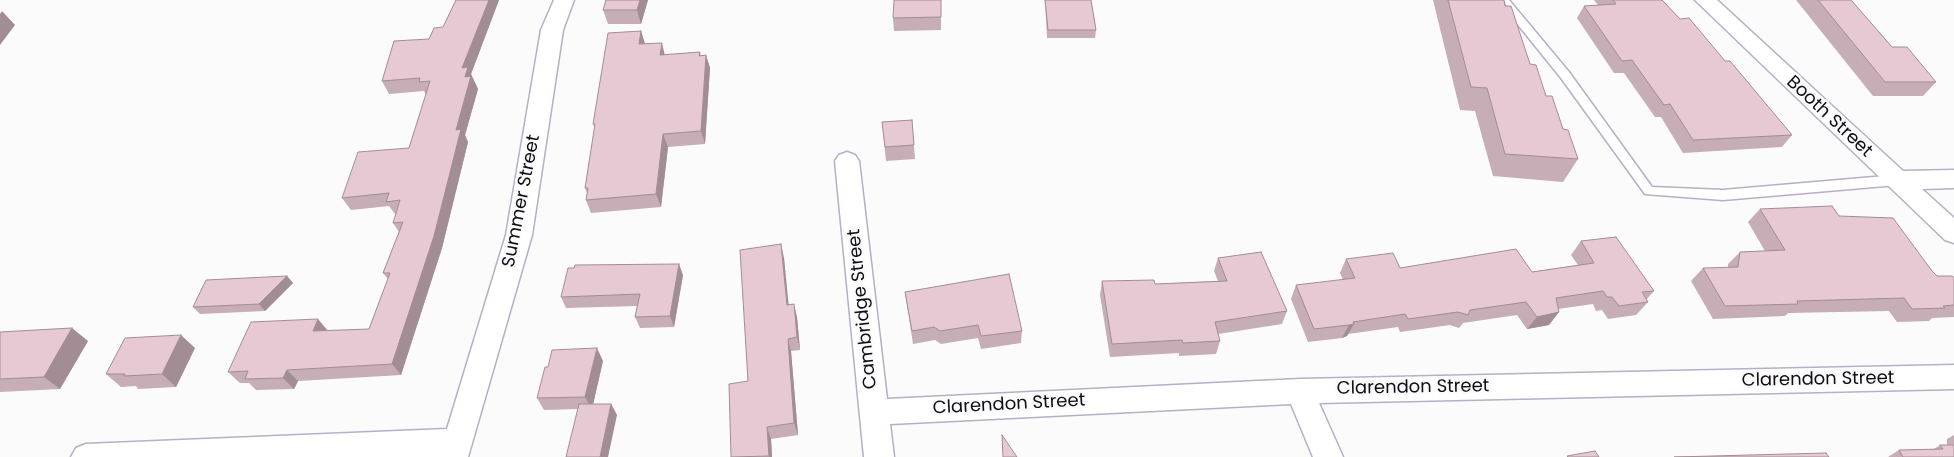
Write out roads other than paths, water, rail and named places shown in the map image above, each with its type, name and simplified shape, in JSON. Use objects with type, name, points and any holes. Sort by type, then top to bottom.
[{"type":"street","name":"Summer Street","points":[[456,450],[519,235],[552,30],[564,0]]},
{"type":"street","name":"Booth Street","points":[[1705,0],[1954,233]]},
{"type":"street","name":"Cambridge Street","points":[[847,162],[879,457]]},
{"type":"street","points":[[1897,180],[1954,179]]},
{"type":"street","name":"Clarendon Street","points":[[873,412],[1300,391],[1954,377]]},
{"type":"street","points":[[1300,391],[1328,457]]},
{"type":"street","points":[[86,457],[456,450]]},
{"type":"lane","points":[[1503,0],[1565,75],[1649,191],[1723,195],[1897,180]]}]
